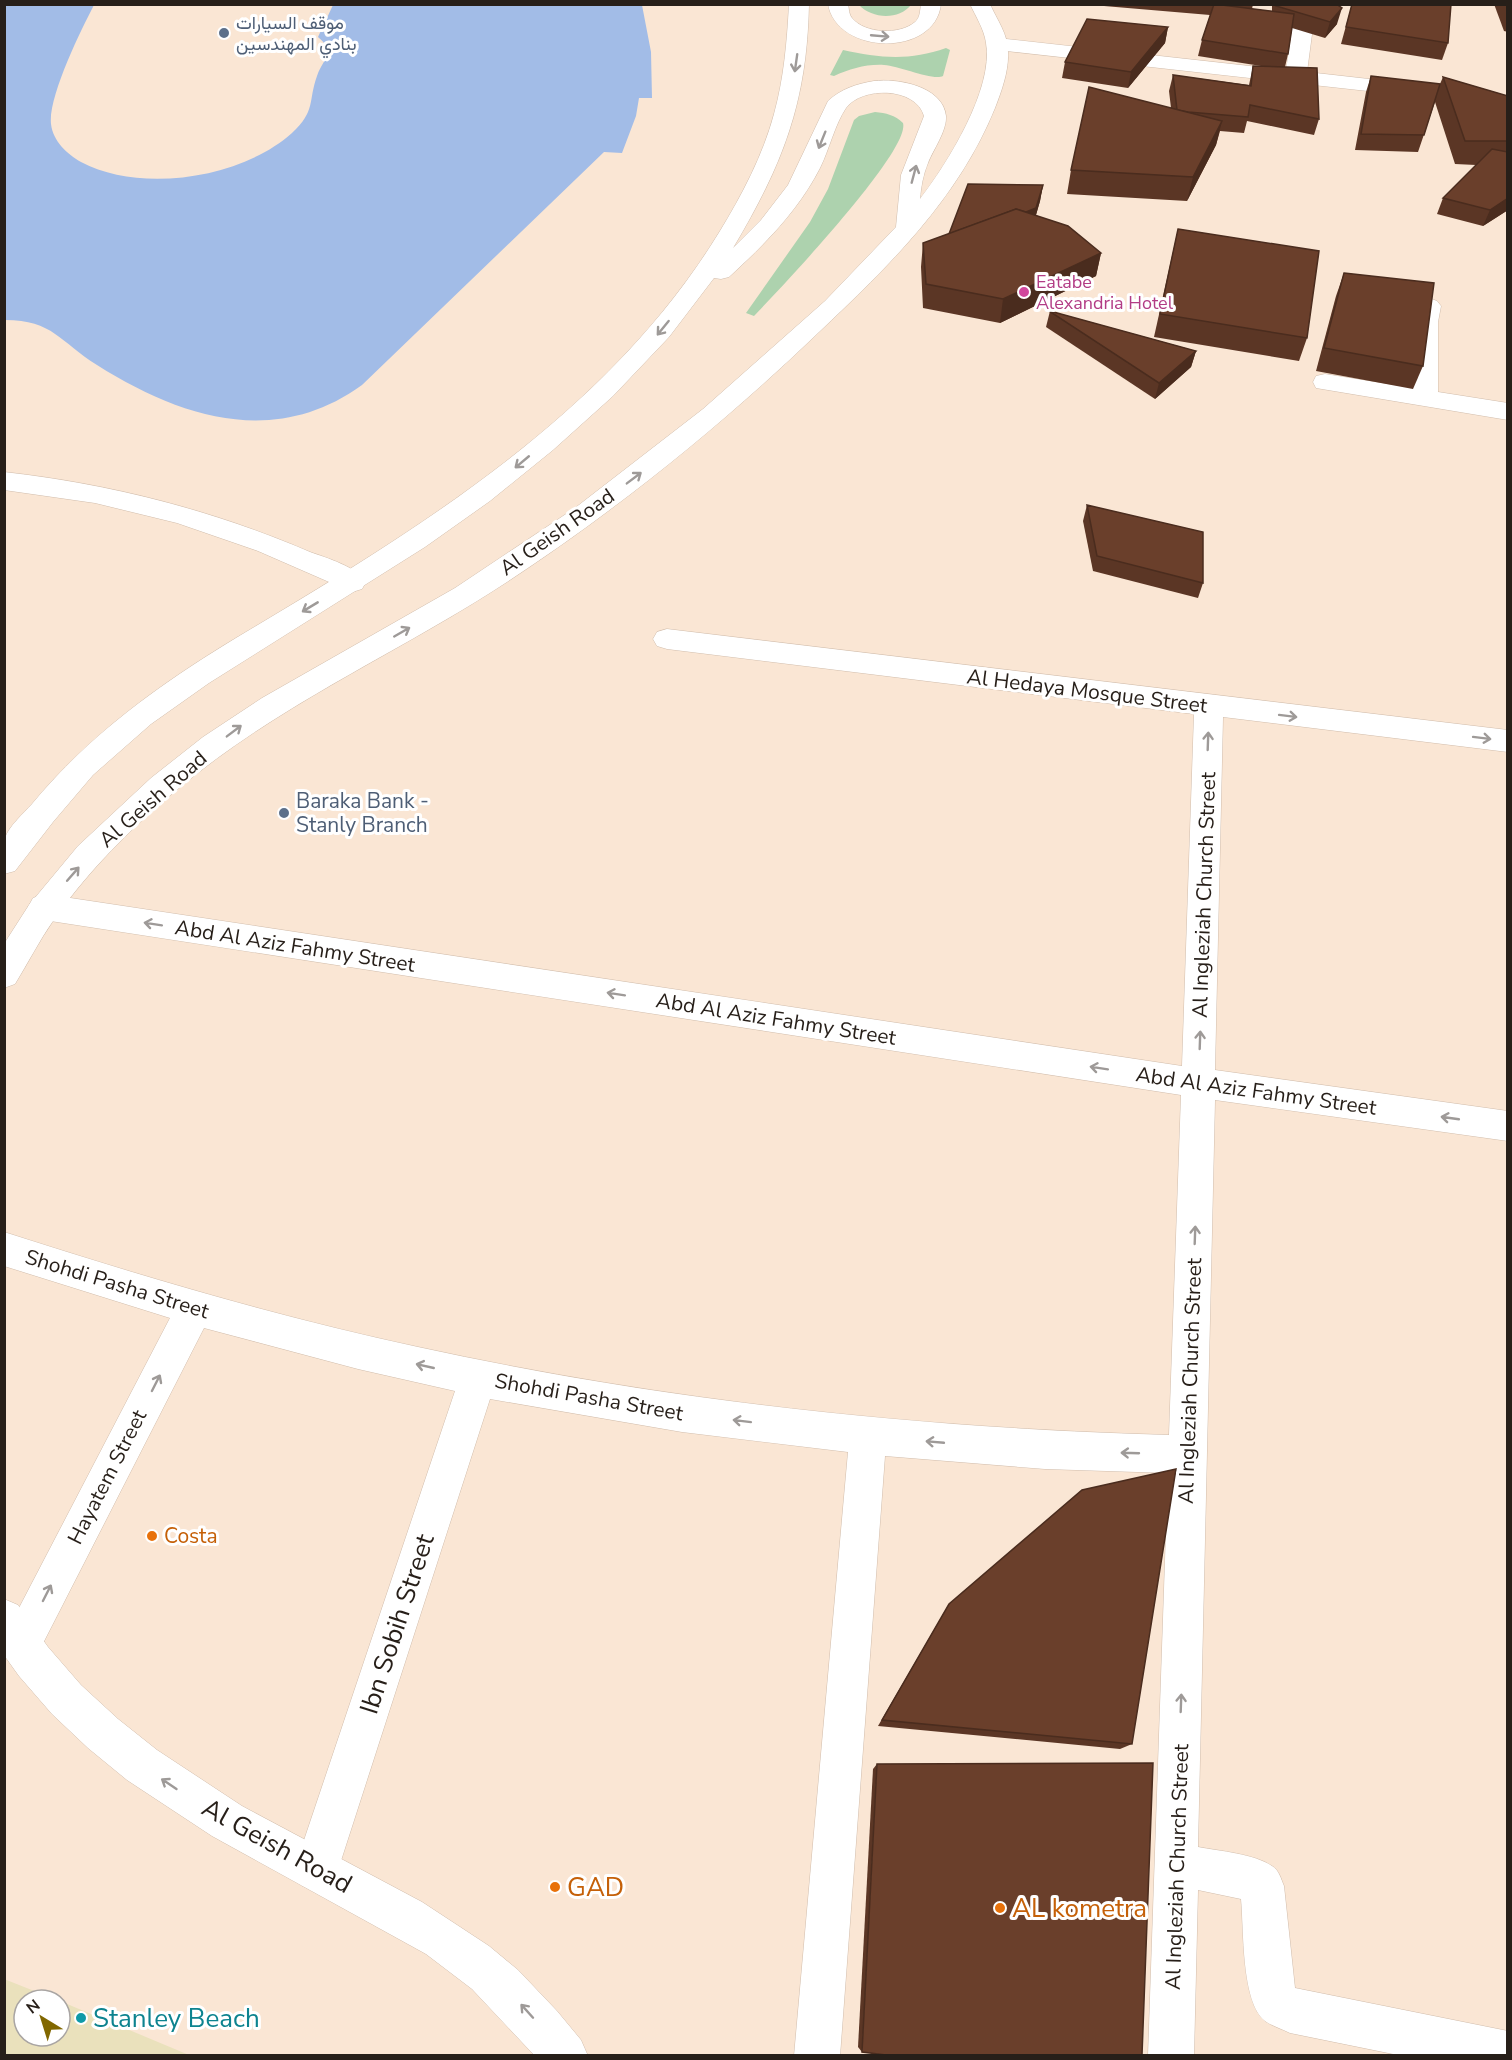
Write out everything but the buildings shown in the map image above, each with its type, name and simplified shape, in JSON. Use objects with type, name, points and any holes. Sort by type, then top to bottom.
[{"type":"main road","points":[[4,862],[45,807],[112,739],[186,683],[431,531],[502,479],[565,426],[656,336],[687,298],[738,224],[762,176],[780,130],[794,75],[799,4]]},
{"type":"main road","points":[[838,4],[844,22],[852,29],[870,35],[891,37],[916,31],[925,25],[931,18],[931,4]]},
{"type":"main road","name":"Al Geish Road","points":[[4,974],[44,907],[112,828],[240,726],[494,577],[575,522],[648,467],[764,371],[908,231],[940,189],[963,152],[981,115],[994,79],[997,44],[980,4]]},
{"type":"main road","points":[[1296,77],[1306,4]]},
{"type":"main road","points":[[997,44],[1225,78],[1296,77],[1437,92]]},
{"type":"main road","points":[[687,298],[726,267],[772,223],[808,171],[836,106],[842,99],[862,90],[887,87],[906,91],[922,97],[934,111],[936,118],[921,150],[910,189],[908,231]]},
{"type":"main road","points":[[1425,398],[1426,322],[1429,306]]},
{"type":"main road","points":[[1325,382],[1508,412]]},
{"type":"main road","points":[[4,481],[41,484],[112,496],[179,512],[244,534],[352,582]]},
{"type":"main road","name":"Al Hedaya Mosque Street","points":[[667,639],[1508,741]]},
{"type":"main road","name":"Al Ingleziah Church Street","points":[[1171,2055],[1209,706]]},
{"type":"main road","name":"Abd Al Aziz Fahmy Street","points":[[44,907],[1199,1083],[1508,1126]]},
{"type":"main road","name":"Shohdi Pasha Street","points":[[4,1249],[194,1309],[333,1346],[478,1378],[688,1413],[868,1436],[1028,1449],[1188,1455]]},
{"type":"main road","name":"Hayatem Street","points":[[13,1632],[194,1309]]},
{"type":"main road","name":"Ibn Sobih Street","points":[[316,1870],[478,1378]]},
{"type":"main road","points":[[817,2055],[868,1436]]},
{"type":"main road","name":"Al Geish Road","points":[[13,1632],[73,1706],[134,1761],[223,1820],[384,1905],[459,1950],[522,2006],[565,2055]]},
{"type":"main road","points":[[1177,1864],[1257,1881],[1262,1886],[1270,1990],[1279,2004],[1290,2010],[1508,2054]]},
{"type":"green space","points":[[911,4],[900,13],[885,16],[871,13],[859,5]]},
{"type":"green space","points":[[946,48],[950,50],[943,76],[932,77],[891,66],[877,65],[846,71],[834,76],[830,75],[843,50],[894,57],[920,55]]},
{"type":"green space","points":[[875,112],[890,115],[903,123],[900,138],[886,161],[866,190],[789,279],[754,316],[746,313],[810,222],[828,189],[854,120],[859,116]]},
{"type":"sand","name":"Stanley Beach","points":[[4,1979],[27,1988],[12,1988],[12,2048],[72,2048],[72,2006],[189,2055],[5,2055]]},
{"type":"water","points":[[4,5],[94,5],[60,81],[51,112],[52,130],[62,146],[81,162],[105,172],[132,177],[161,179],[219,170],[246,161],[271,148],[292,133],[308,112],[317,76],[327,56],[327,47],[318,37],[333,5],[642,5],[651,52],[652,98],[639,98],[636,116],[622,153],[604,152],[362,385],[329,404],[296,416],[262,420],[228,418],[195,411],[162,399],[129,384],[97,365],[45,328],[21,321],[5,320]]},
{"type":"place","name":"موقف السيارات بنادي المهندسين","points":[[224,33]]},
{"type":"place","name":"Eatabe Alexandria Hotel","points":[[1024,292]]},
{"type":"place","name":"Baraka Bank - Stanly Branch","points":[[284,813]]},
{"type":"place","name":"Costa","points":[[152,1536]]},
{"type":"place","name":"GAD","points":[[555,1887]]},
{"type":"place","name":"AL kometra","points":[[1000,1908]]},
{"type":"place","name":"Stanley Beach","points":[[81,2018]]}]
